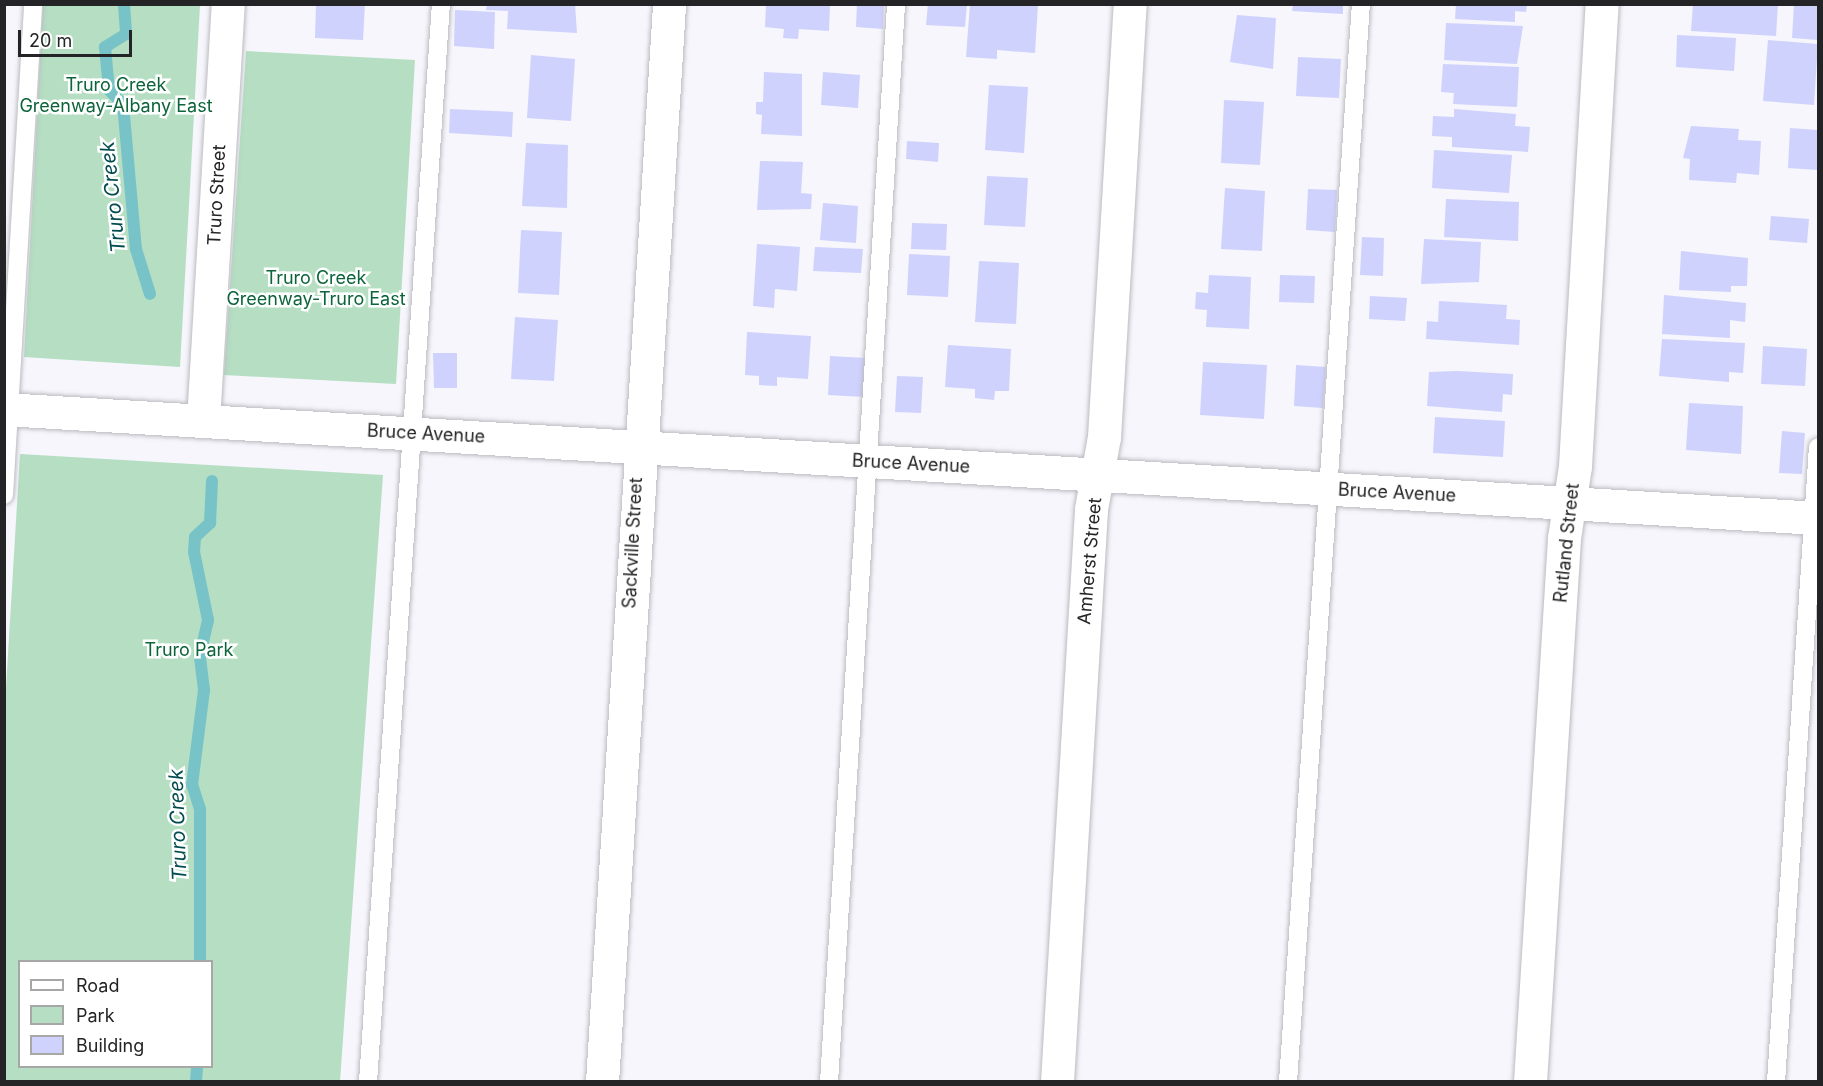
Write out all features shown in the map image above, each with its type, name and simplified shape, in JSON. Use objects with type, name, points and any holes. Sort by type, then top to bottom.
[{"type":"street","name":"Truro Street","points":[[203,421],[228,4]]},
{"type":"street","name":"Sackville Street","points":[[602,1082],[639,447],[669,4]]},
{"type":"street","name":"Amherst Street","points":[[1057,1082],[1091,509],[1100,475],[1130,4]]},
{"type":"street","name":"Rutland Street","points":[[1530,1082],[1564,538],[1571,503],[1602,4]]},
{"type":"street","name":"Bruce Avenue","points":[[7,409],[1816,518]]},
{"type":"lane","points":[[4,495],[7,409],[33,4]]},
{"type":"lane","points":[[368,1082],[415,433],[441,4]]},
{"type":"lane","points":[[829,1082],[896,4]]},
{"type":"lane","points":[[1288,1082],[1325,488],[1333,450],[1361,4]]},
{"type":"lane","points":[[1776,1082],[1816,518],[1818,447]]},
{"type":"green space","name":"Truro Creek Greenway-Albany East","points":[[43,5],[200,5],[180,367],[24,357]]},
{"type":"green space","name":"Truro Creek Greenway-Truro East","points":[[246,51],[415,60],[396,384],[224,375]]},
{"type":"green space","name":"Truro Park","points":[[20,454],[383,475],[340,1081],[5,1081],[4,721]]},
{"type":"building","points":[[316,4],[365,4],[363,40],[315,38]]},
{"type":"building","points":[[487,4],[575,4],[577,33],[507,29],[508,11],[486,10]]},
{"type":"building","points":[[766,4],[830,4],[829,31],[799,29],[798,39],[783,38],[784,29],[765,27]]},
{"type":"building","points":[[857,4],[884,4],[883,29],[856,27]]},
{"type":"building","points":[[928,4],[967,4],[965,27],[926,25]]},
{"type":"building","points":[[970,4],[1038,4],[1035,53],[997,50],[997,59],[966,57]]},
{"type":"building","points":[[1293,4],[1343,4],[1343,14],[1292,11]]},
{"type":"building","points":[[1456,4],[1527,4],[1526,12],[1515,11],[1515,22],[1455,19]]},
{"type":"building","points":[[1693,4],[1778,4],[1776,36],[1691,31]]},
{"type":"building","points":[[1794,4],[1818,4],[1818,40],[1792,38]]},
{"type":"building","points":[[455,10],[495,12],[494,49],[454,46]]},
{"type":"building","points":[[1237,15],[1276,18],[1273,69],[1230,62]]},
{"type":"building","points":[[1446,23],[1523,26],[1517,64],[1444,60]]},
{"type":"building","points":[[1677,35],[1736,38],[1734,71],[1676,67]]},
{"type":"building","points":[[1768,40],[1818,44],[1814,105],[1763,101]]},
{"type":"building","points":[[531,55],[575,59],[571,121],[527,118]]},
{"type":"building","points":[[1298,57],[1341,59],[1339,98],[1296,96]]},
{"type":"building","points":[[1443,64],[1519,67],[1517,107],[1453,104],[1454,93],[1441,92]]},
{"type":"building","points":[[764,72],[802,74],[802,136],[761,134],[762,115],[756,114],[756,102],[763,102]]},
{"type":"building","points":[[823,72],[860,75],[858,108],[821,105]]},
{"type":"building","points":[[989,85],[1028,87],[1024,153],[985,150]]},
{"type":"building","points":[[1224,100],[1264,102],[1260,165],[1221,163]]},
{"type":"building","points":[[450,109],[513,112],[512,137],[449,133]]},
{"type":"building","points":[[1454,109],[1516,114],[1515,126],[1530,127],[1528,152],[1452,147],[1452,137],[1432,136],[1433,116],[1454,117]]},
{"type":"building","points":[[1691,126],[1739,129],[1738,140],[1761,141],[1759,175],[1737,173],[1736,183],[1689,180],[1690,159],[1683,158]]},
{"type":"building","points":[[1790,128],[1818,130],[1818,170],[1788,168]]},
{"type":"building","points":[[907,141],[939,143],[938,162],[906,159]]},
{"type":"building","points":[[526,143],[568,145],[567,208],[522,206]]},
{"type":"building","points":[[1434,150],[1512,155],[1509,193],[1432,188]]},
{"type":"building","points":[[760,161],[803,162],[801,193],[812,194],[811,209],[757,210]]},
{"type":"building","points":[[987,176],[1028,178],[1025,227],[984,225]]},
{"type":"building","points":[[1225,188],[1265,191],[1262,251],[1221,249]]},
{"type":"building","points":[[1308,189],[1337,190],[1335,232],[1306,230]]},
{"type":"building","points":[[1446,199],[1519,202],[1518,241],[1444,237]]},
{"type":"building","points":[[823,203],[858,206],[856,243],[820,240]]},
{"type":"building","points":[[1771,216],[1809,219],[1807,243],[1769,240]]},
{"type":"building","points":[[912,223],[947,224],[946,250],[911,249]]},
{"type":"building","points":[[521,230],[562,232],[559,295],[518,293]]},
{"type":"building","points":[[1362,237],[1384,238],[1383,276],[1360,275]]},
{"type":"building","points":[[1424,239],[1481,242],[1479,282],[1421,284]]},
{"type":"building","points":[[757,244],[800,247],[797,291],[775,289],[774,308],[753,306]]},
{"type":"building","points":[[815,247],[863,249],[861,273],[813,271]]},
{"type":"building","points":[[1681,251],[1748,258],[1747,286],[1731,286],[1731,292],[1679,290]]},
{"type":"building","points":[[909,254],[950,256],[948,297],[907,295]]},
{"type":"building","points":[[979,261],[1019,263],[1016,324],[975,322]]},
{"type":"building","points":[[1209,275],[1251,277],[1249,329],[1206,327],[1207,310],[1195,309],[1196,292],[1208,293]]},
{"type":"building","points":[[1280,275],[1315,276],[1314,303],[1279,302]]},
{"type":"building","points":[[1664,295],[1746,303],[1745,322],[1730,320],[1730,338],[1662,334]]},
{"type":"building","points":[[1370,296],[1407,298],[1405,321],[1369,319]]},
{"type":"building","points":[[1439,301],[1507,305],[1506,319],[1520,320],[1519,345],[1426,339],[1427,321],[1438,322]]},
{"type":"building","points":[[515,317],[558,320],[554,381],[511,379]]},
{"type":"building","points":[[747,332],[811,336],[808,379],[777,377],[777,386],[759,385],[759,376],[745,375]]},
{"type":"building","points":[[1662,339],[1745,343],[1743,373],[1729,372],[1729,382],[1659,376]]},
{"type":"building","points":[[948,345],[1011,349],[1009,391],[995,391],[994,400],[975,398],[975,389],[945,387]]},
{"type":"building","points":[[1763,346],[1807,349],[1805,386],[1761,384]]},
{"type":"building","points":[[433,353],[457,353],[457,388],[434,388]]},
{"type":"building","points":[[830,356],[866,358],[864,397],[828,395]]},
{"type":"building","points":[[1203,362],[1267,365],[1264,419],[1200,415]]},
{"type":"building","points":[[1296,365],[1326,367],[1323,408],[1294,406]]},
{"type":"building","points":[[1429,372],[1513,374],[1512,395],[1503,394],[1502,412],[1427,406]]},
{"type":"building","points":[[897,376],[923,377],[921,413],[895,412]]},
{"type":"building","points":[[1689,403],[1743,406],[1741,454],[1686,450]]},
{"type":"building","points":[[1435,417],[1505,421],[1503,457],[1433,453]]},
{"type":"building","points":[[1782,431],[1805,433],[1802,474],[1779,473]]},
{"type":"waterway","name":"Truro Creek","points":[[124,4],[126,34],[105,47],[109,90],[123,104],[136,249],[150,294]]},
{"type":"waterway","name":"Truro Creek","points":[[200,960],[200,809],[192,785],[204,690],[200,655],[208,620],[194,552],[195,537],[210,523],[212,481]]},
{"type":"waterway","name":"Truro Creek","points":[[196,1082],[197,1068]]}]
